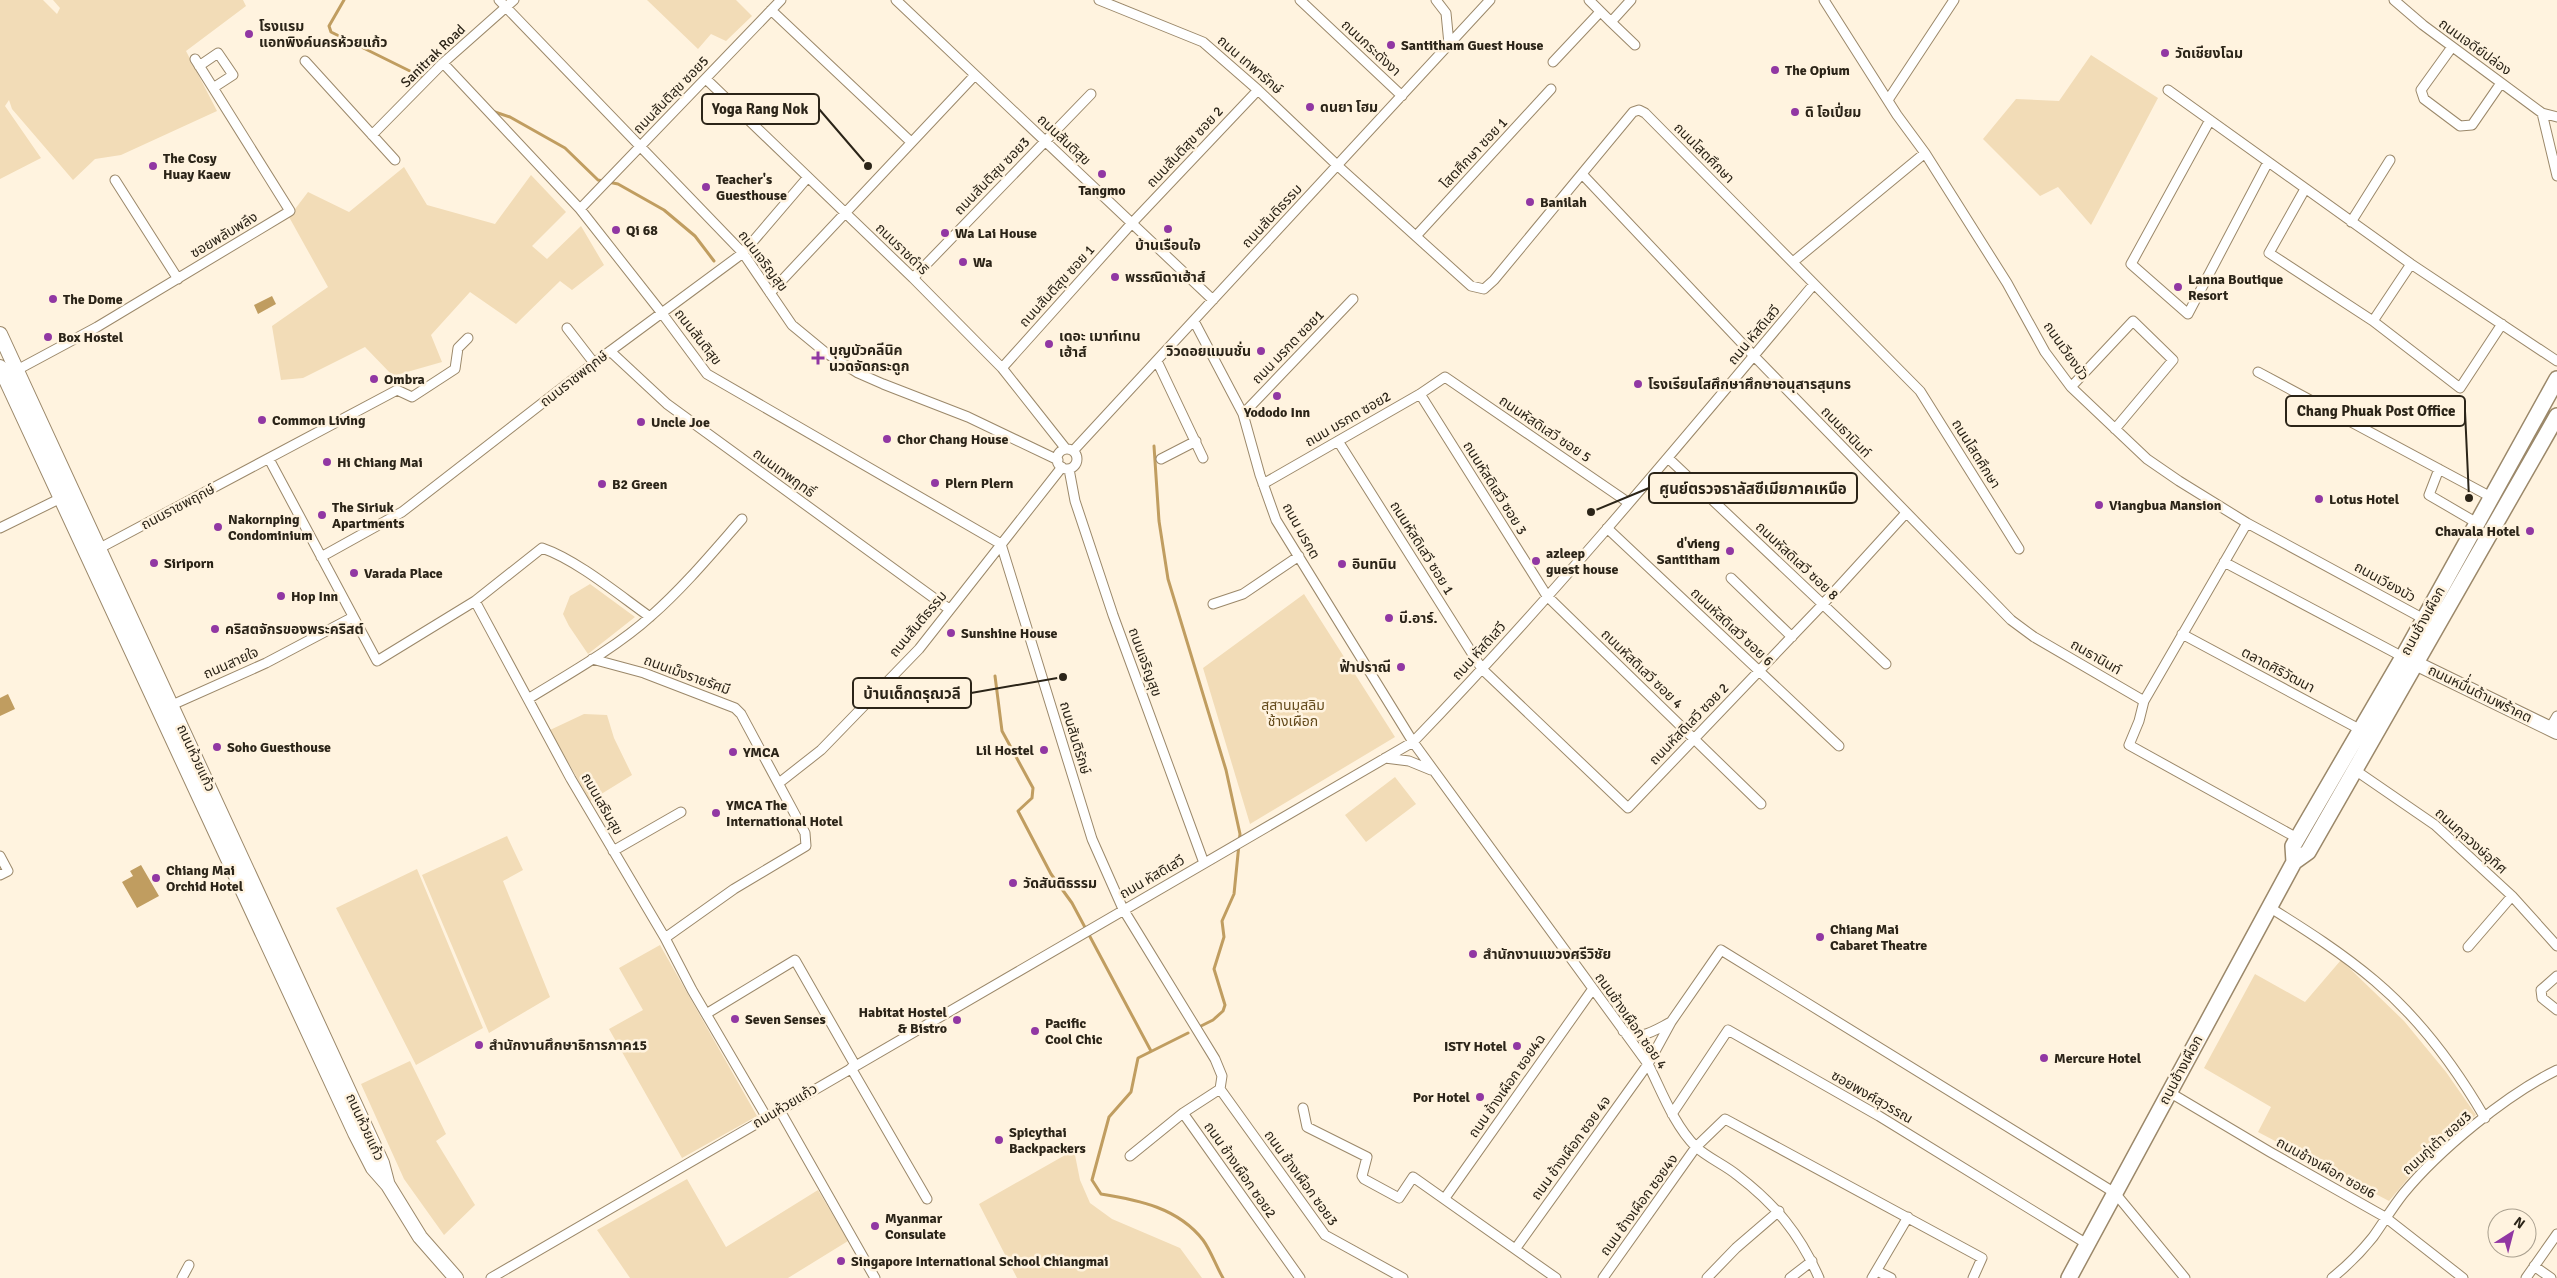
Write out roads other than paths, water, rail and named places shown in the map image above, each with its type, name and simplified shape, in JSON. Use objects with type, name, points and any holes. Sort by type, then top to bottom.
[{"type":"main road","name":"ถนนห้วยแก้ว","points":[[0,334],[94,551],[355,1133],[373,1168],[388,1185],[420,1237],[456,1278]]},
{"type":"main road","name":"ถนนห้วยแก้ว","points":[[0,367],[61,498],[94,551],[172,705],[382,1163],[388,1185]]},
{"type":"main road","name":"ถนนช้างเผือก","points":[[2069,1278],[2294,862],[2308,852],[2355,770],[2409,660],[2424,619],[2557,379]]},
{"type":"main road","name":"ถนนช้างเผือก","points":[[2294,862],[2293,846],[2297,838],[2361,730],[2409,660],[2557,416]]},
{"type":"main road","name":"ถนนหมื่่นด้ามพร้าคต","points":[[2409,660],[2555,725]]},
{"type":"main road","points":[[440,1261],[445,1278]]},
{"type":"street","name":"Sanitrak Road","points":[[372,134],[503,4],[514,0]]},
{"type":"street","name":"ถนนสันติสุข ซอย5","points":[[580,209],[781,0]]},
{"type":"street","name":"ถนนสันติสุข","points":[[896,0],[1213,300]]},
{"type":"street","name":"ถนน เทพารักษ์","points":[[1099,0],[1203,42],[1258,90],[1338,166]]},
{"type":"street","name":"ถนนกระดังงา","points":[[1300,0],[1402,96]]},
{"type":"street","points":[[1436,0],[1446,14],[1449,44]]},
{"type":"street","name":"ถนนสันติธรรม","points":[[779,783],[821,750],[919,649],[1063,465],[1060,453],[1070,450],[1157,361],[1490,0]]},
{"type":"street","points":[[1589,0],[1635,45]]},
{"type":"street","points":[[1611,22],[1631,0]]},
{"type":"street","name":"ถนนเวียงบัว","points":[[1824,0],[1888,100],[1925,153],[2007,283],[2045,352],[2072,387],[2147,459],[2247,522],[2424,619]]},
{"type":"street","points":[[1888,100],[1954,0]]},
{"type":"street","name":"ถนนเจดีย์ปล่อง","points":[[2394,0],[2452,47],[2542,113]]},
{"type":"street","name":"ถนนเจริญสุข","points":[[503,4],[743,253],[792,325],[826,353],[858,373],[968,417],[1063,465],[1113,615],[1204,863]]},
{"type":"street","points":[[771,10],[911,142]]},
{"type":"street","points":[[1553,62],[1600,12]]},
{"type":"street","points":[[2452,47],[2422,90],[2424,99],[2460,126],[2472,125],[2502,83]]},
{"type":"street","name":"ซอยพลับพลึง","points":[[17,370],[178,279],[290,211],[197,63],[218,53],[233,75],[213,88]]},
{"type":"street","points":[[305,60],[396,160]]},
{"type":"street","name":"ถนนสันติสุข","points":[[444,63],[580,209],[707,374],[1001,544]]},
{"type":"street","points":[[770,293],[975,75]]},
{"type":"street","name":"ถนนราชดำริ","points":[[706,80],[914,278],[1002,368],[1070,450]]},
{"type":"street","name":"โสตศึกษา ซอย 1","points":[[1416,236],[1551,89]]},
{"type":"street","name":"ถนนสันติสุข ซอย 2","points":[[1132,223],[1258,90]]},
{"type":"street","points":[[2168,90],[2411,264],[2557,360]]},
{"type":"street","name":"ถนนสันติสุข ซอย3","points":[[914,278],[1091,94]]},
{"type":"street","name":"ถนนโสตศึกษา","points":[[1338,166],[1471,286],[1484,289],[1633,112],[1639,110],[1645,113],[1920,391],[2019,549]]},
{"type":"street","points":[[2557,117],[2542,113],[2557,176]]},
{"type":"street","points":[[2210,120],[2131,264],[2188,314],[2268,162]]},
{"type":"street","points":[[1793,262],[1925,153]]},
{"type":"street","points":[[2351,222],[2390,160]]},
{"type":"street","name":"ถนนธานินท์","points":[[1582,174],[1754,356],[2010,620],[2034,637]]},
{"type":"street","name":"ถนนราชพฤกษ์","points":[[321,557],[402,512],[661,312],[743,253],[808,177]]},
{"type":"street","points":[[115,180],[178,279]]},
{"type":"street","points":[[2305,189],[2269,253],[2373,321],[2460,388],[2502,324]]},
{"type":"street","name":"ถนนสันติสุข ซอย 1","points":[[1002,368],[1132,223]]},
{"type":"street","points":[[2373,321],[2411,264]]},
{"type":"street","name":"ถนน หัสดิเสวี","points":[[1079,936],[1413,742],[1482,670],[1629,503],[1814,284]]},
{"type":"street","name":"ถนน มรกต ซอย1","points":[[1243,414],[1352,299]]},
{"type":"street","name":"ถนน มรกต","points":[[1194,321],[1243,414],[1263,484],[1276,520],[1413,742]]},
{"type":"street","points":[[2072,387],[2133,321],[2173,360],[2115,430]]},
{"type":"street","points":[[567,328],[594,363]]},
{"type":"street","name":"ถนนราชพฤกษ์","points":[[94,551],[397,390],[412,397],[455,369],[458,348],[468,338]]},
{"type":"street","name":"ถนนเทพฤทธิ์","points":[[610,351],[667,404],[949,609]]},
{"type":"street","points":[[1157,361],[1203,458]]},
{"type":"street","points":[[2258,372],[2492,497]]},
{"type":"street","name":"ถนน มรกต ซอย2","points":[[1263,484],[1420,394],[1445,377]]},
{"type":"street","name":"ถนนหัสดิเสวี ซอย 5","points":[[1445,377],[1629,503]]},
{"type":"street","name":"ถนนหัสดิเสวี ซอย 3","points":[[1420,394],[1547,596]]},
{"type":"street","name":"ถนนหัสดิเสวี ซอย 1","points":[[1338,441],[1482,670]]},
{"type":"street","points":[[1161,459],[1196,442]]},
{"type":"street","points":[[1063,465],[1077,462],[1070,450]]},
{"type":"street","name":"ถนนหัสดิเสวี ซอย 8","points":[[1668,458],[1886,664]]},
{"type":"street","points":[[269,459],[377,661],[475,602],[542,548],[567,560],[650,617]]},
{"type":"street","points":[[2439,469],[2429,495],[2477,523]]},
{"type":"street","points":[[0,528],[61,498]]},
{"type":"street","name":"ถนนหัสดิเสวี ซอย 2","points":[[1482,670],[1628,808],[1823,604],[1906,512]]},
{"type":"street","points":[[528,699],[592,659],[650,617],[700,566],[742,519]]},
{"type":"street","points":[[2247,522],[2144,701],[2139,721],[2129,745],[2297,838]]},
{"type":"street","name":"ถนนหัสดิเสวี ซอย 6","points":[[1607,528],[1839,746]]},
{"type":"street","name":"ถนนสันติรักษ์","points":[[1001,544],[1092,839],[1123,909]]},
{"type":"street","points":[[1213,604],[1243,594],[1299,556]]},
{"type":"street","points":[[2224,562],[2409,660]]},
{"type":"street","points":[[1731,578],[1792,637]]},
{"type":"street","name":"ถนนหัสดิเสวี ซอย 4","points":[[1547,596],[1762,804]]},
{"type":"street","name":"ถนนเสริมสุข","points":[[475,602],[613,851],[665,938],[706,1014],[767,1118]]},
{"type":"street","name":"ถนนสายใจ","points":[[172,705],[266,663],[353,616]]},
{"type":"street","name":"ตลาดศิริวัฒนา","points":[[2182,634],[2361,730]]},
{"type":"street","name":"ถนธานินท์","points":[[2034,637],[2144,701]]},
{"type":"street","name":"ถนนเม็งรายรัศมี","points":[[592,659],[644,674],[735,708],[741,714],[805,833],[806,846],[734,889],[665,938]]},
{"type":"street","name":"ถนนช้างเผือก ซอย 4","points":[[1413,742],[1539,914],[1592,990],[1648,1064],[1672,1114],[1696,1147],[1737,1174],[1779,1211],[1812,1261],[1819,1278]]},
{"type":"street","points":[[1385,758],[1409,761],[1434,771]]},
{"type":"street","name":"ถนนกุลวงษ์อุทิศ","points":[[2355,770],[2435,825],[2512,896],[2557,946]]},
{"type":"street","points":[[613,851],[681,812]]},
{"type":"street","points":[[0,856],[8,872],[0,875]]},
{"type":"street","points":[[2468,947],[2512,896]]},
{"type":"street","points":[[2269,907],[2326,943],[2377,982],[2420,1027],[2452,1066],[2485,1118]]},
{"type":"street","points":[[1123,909],[1215,1059],[1222,1076],[1220,1088],[1183,1114],[1130,1156]]},
{"type":"street","name":"ถนนห้วยแก้ว","points":[[491,1278],[1079,936]]},
{"type":"street","name":"ถนน ช้างเผือก ซอย 4จ","points":[[1516,1248],[1648,1064],[1671,1022],[1721,950],[2114,1193]]},
{"type":"street","points":[[706,1014],[795,960],[928,1199]]},
{"type":"street","points":[[2557,976],[2541,990],[2542,998],[2557,1010]]},
{"type":"street","name":"ถนน ช้างเผือก ซอย4ฉ","points":[[1445,1198],[1592,990]]},
{"type":"street","points":[[1621,1029],[1630,1035],[1641,1036],[1671,1022]]},
{"type":"street","name":"ซอยพงศ์สุวรรณ","points":[[1672,1114],[1728,1030],[1879,1116],[2088,1244]]},
{"type":"street","name":"ถนนกู่เต้า ซอย3","points":[[2332,1278],[2372,1238],[2385,1217],[2431,1164],[2485,1118],[2536,1080],[2557,1070]]},
{"type":"street","name":"ถนน ช้างเผือก ซอย3","points":[[1220,1088],[1324,1235],[1403,1278]]},
{"type":"street","name":"ถนนช้างเผือก ซอย6","points":[[2169,1092],[2385,1217],[2463,1278]]},
{"type":"street","points":[[1303,1108],[1307,1127],[1367,1157],[1362,1176],[1364,1179],[1399,1198],[1413,1178],[1445,1198],[1556,1278]]},
{"type":"street","points":[[779,1109],[875,1278]]},
{"type":"street","name":"ถนน ช้างเผือก ซอย2","points":[[1183,1114],[1300,1278]]},
{"type":"street","name":"ถนน ช้างเผือก ซอย4ง","points":[[1603,1278],[1696,1147],[1724,1119],[1908,1217]]},
{"type":"street","points":[[2114,1193],[2185,1278]]},
{"type":"street","points":[[1707,1278],[1736,1248],[1779,1211]]},
{"type":"street","points":[[1891,1278],[1875,1274],[1908,1217],[1982,1258],[1976,1277]]},
{"type":"street","points":[[2526,1278],[2557,1234]]},
{"type":"street","points":[[1790,1278],[1812,1261]]},
{"type":"street","points":[[182,1278],[188,1265]]},
{"type":"street","points":[[2534,1266],[2551,1278]]},
{"type":"waterway","points":[[344,0],[329,26],[331,32],[424,78]]},
{"type":"waterway","points":[[492,111],[510,117],[565,148],[598,180],[618,184],[664,210],[695,236],[714,261]]},
{"type":"waterway","points":[[1154,446],[1159,521],[1168,579],[1226,770],[1240,834],[1234,894],[1222,921],[1224,937],[1214,969],[1225,1005],[1223,1011],[1213,1020],[1201,1026]]},
{"type":"waterway","points":[[995,676],[1002,731],[1033,788],[1032,798],[1018,811],[1051,874],[1072,903],[1151,1051]]},
{"type":"waterway","points":[[1188,1033],[1138,1058],[1131,1092],[1109,1117],[1092,1180],[1101,1194],[1157,1207],[1182,1220],[1203,1240],[1223,1278]]},
{"type":"place","name":"โรงแรม แอทพิงค์นครห้วยแก้ว","points":[[249,34]]},
{"type":"place","name":"Santitham Guest House","points":[[1391,45]]},
{"type":"place","name":"วัดเชียงโฉม","points":[[2165,53]]},
{"type":"place","name":"The Opium","points":[[1775,70]]},
{"type":"place","name":"ดนยา โฮม","points":[[1310,107]]},
{"type":"place","name":"ดิ โอเปี่ยม","points":[[1795,112]]},
{"type":"place","name":"The Cosy Huay Kaew","points":[[153,166]]},
{"type":"place","name":"Yoga Rang Nok","points":[[868,166]]},
{"type":"place","name":"Tangmo","points":[[1102,174]]},
{"type":"place","name":"Teacher's Guesthouse","points":[[706,187]]},
{"type":"place","name":"Banilah","points":[[1530,202]]},
{"type":"place","name":"บ้านเรือนใจ","points":[[1168,229]]},
{"type":"place","name":"Qi 68","points":[[616,230]]},
{"type":"place","name":"Wa Lai House","points":[[945,233]]},
{"type":"place","name":"Wa","points":[[963,262]]},
{"type":"place","name":"พรรณิดาเฮ้าส์","points":[[1115,277]]},
{"type":"place","name":"Lanna Boutique Resort","points":[[2178,287]]},
{"type":"place","name":"The Dome","points":[[53,299]]},
{"type":"place","name":"Box Hostel","points":[[48,337]]},
{"type":"place","name":"เดอะ เมาท์เทน เฮ้าส์","points":[[1049,344]]},
{"type":"place","name":"วิวดอยแมนชั่น","points":[[1261,351]]},
{"type":"place","name":"บุญบัวคลีนิค นวดจัดกระดูก","points":[[818,358]]},
{"type":"place","name":"Ombra","points":[[374,379]]},
{"type":"place","name":"โรงเรียนโสศึกษาศึกษาอนุสารสุนทร","points":[[1638,384]]},
{"type":"place","name":"Yododo Inn","points":[[1277,396]]},
{"type":"place","name":"Common Living","points":[[262,420]]},
{"type":"place","name":"Uncle Joe","points":[[641,422]]},
{"type":"place","name":"Chor Chang House","points":[[887,439]]},
{"type":"place","name":"Hi Chiang Mai","points":[[327,462]]},
{"type":"place","name":"Plern Plern","points":[[935,483]]},
{"type":"place","name":"B2 Green","points":[[602,484]]},
{"type":"place","name":"Chang Phuak Post Office","points":[[2469,498]]},
{"type":"place","name":"Lotus Hotel","points":[[2319,499]]},
{"type":"place","name":"Viangbua Mansion","points":[[2099,505]]},
{"type":"place","name":"ศูนย์ตรวจธาลัสซีเมียภาคเหนือ","points":[[1591,512]]},
{"type":"place","name":"The Siriuk Apartments","points":[[322,515]]},
{"type":"place","name":"Nakornping Condominium","points":[[218,527]]},
{"type":"place","name":"Chavala Hotel","points":[[2530,531]]},
{"type":"place","name":"d'vieng Santitham","points":[[1730,551]]},
{"type":"place","name":"azleep guest house","points":[[1536,561]]},
{"type":"place","name":"Siriporn","points":[[154,563]]},
{"type":"place","name":"อินทนิน","points":[[1342,564]]},
{"type":"place","name":"Varada Place","points":[[354,573]]},
{"type":"place","name":"Hop Inn","points":[[281,596]]},
{"type":"place","name":"บี.อาร์.","points":[[1389,618]]},
{"type":"place","name":"คริสตจักรของพระคริสต์","points":[[215,629]]},
{"type":"place","name":"Sunshine House","points":[[951,633]]},
{"type":"place","name":"ฟ้าปราณี","points":[[1401,667]]},
{"type":"place","name":"บ้านเด็กดรุณวลี","points":[[1063,677]]},
{"type":"place","name":"Soho Guesthouse","points":[[217,747]]},
{"type":"place","name":"Lil Hostel","points":[[1044,750]]},
{"type":"place","name":"YMCA","points":[[733,752]]},
{"type":"place","name":"YMCA The International Hotel","points":[[716,813]]},
{"type":"place","name":"Chiang Mai Orchid Hotel","points":[[156,878]]},
{"type":"place","name":"วัดสันติธรรม","points":[[1013,883]]},
{"type":"place","name":"Chiang Mai Cabaret Theatre","points":[[1820,937]]},
{"type":"place","name":"สำนักงานแขวงศรีวิชัย","points":[[1473,954]]},
{"type":"place","name":"Seven Senses","points":[[735,1019]]},
{"type":"place","name":"Habitat Hostel & Bistro","points":[[957,1020]]},
{"type":"place","name":"Pacific Cool Chic","points":[[1035,1031]]},
{"type":"place","name":"สำนักงานศึกษาธิการภาค15","points":[[479,1045]]},
{"type":"place","name":"ISTY Hotel","points":[[1517,1046]]},
{"type":"place","name":"Mercure Hotel","points":[[2044,1058]]},
{"type":"place","name":"Por Hotel","points":[[1480,1097]]},
{"type":"place","name":"Spicythai Backpackers","points":[[999,1140]]},
{"type":"place","name":"Myanmar Consulate","points":[[875,1226]]},
{"type":"place","name":"Singapore International School Chiangmai","points":[[841,1261]]},
{"type":"park label","name":"สุสานมุสลิม ช้างเผือก","points":[[1293,714]]}]
